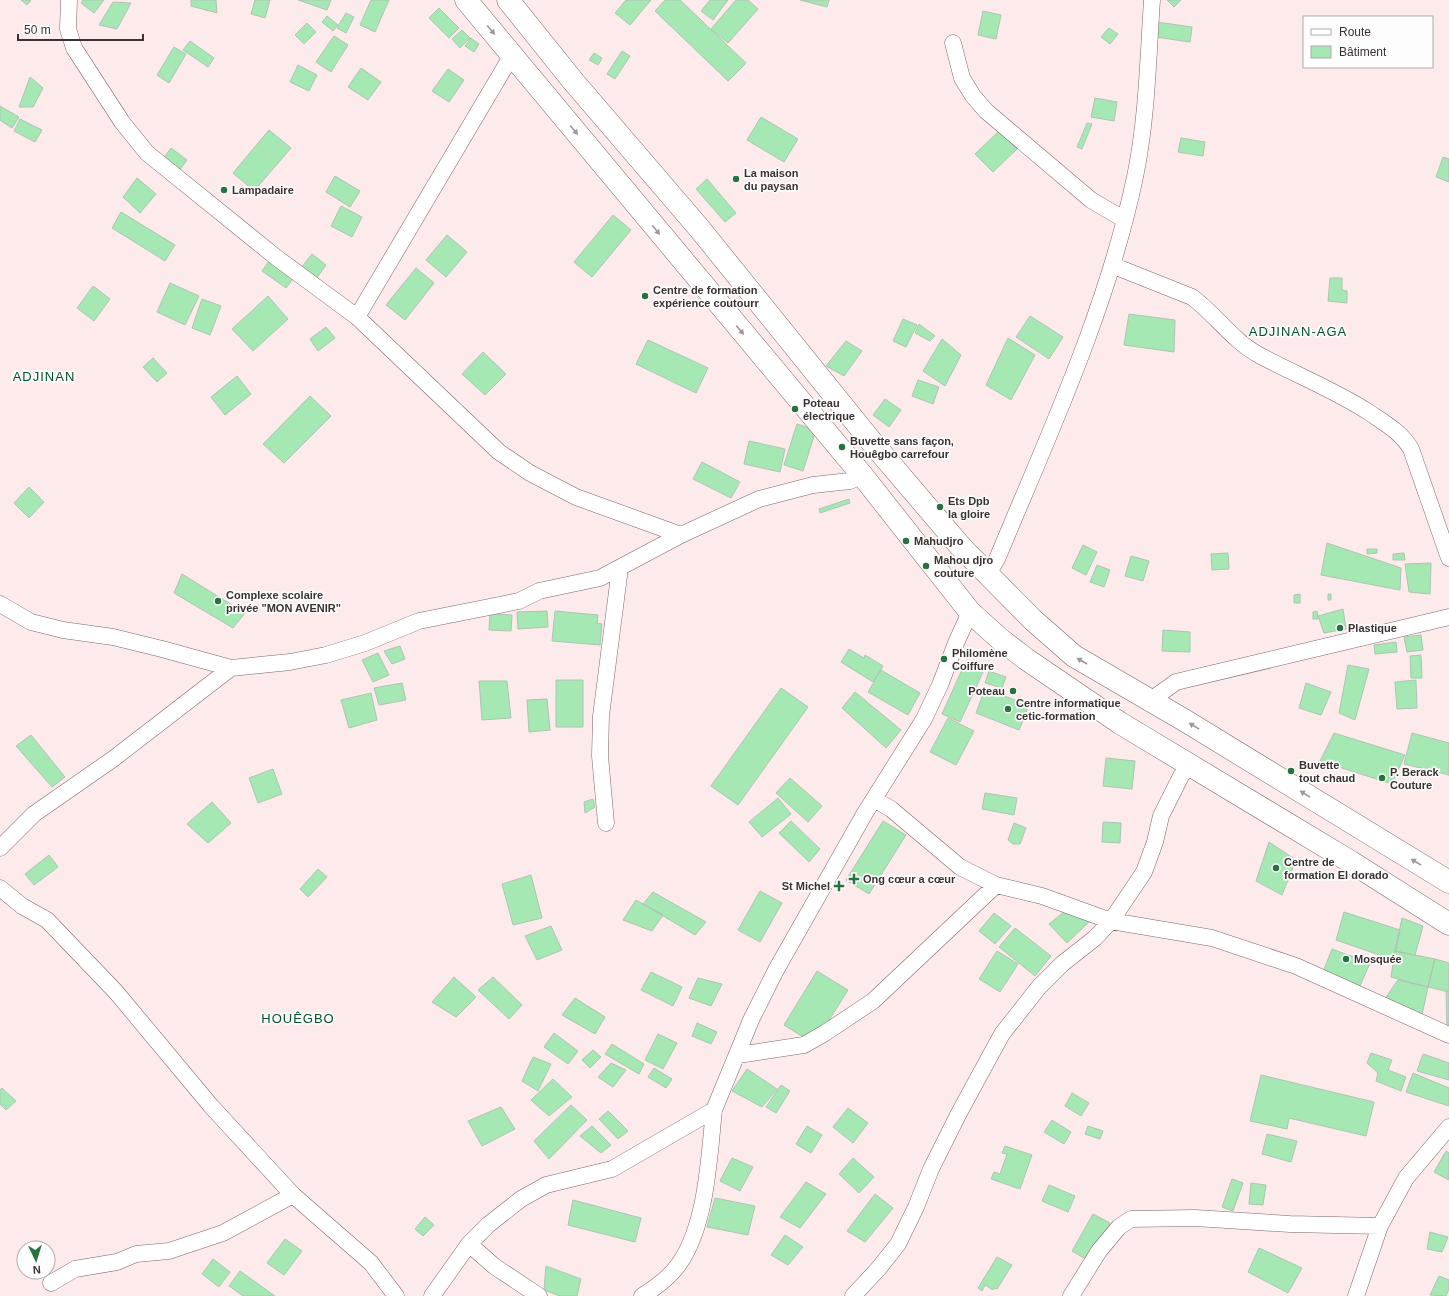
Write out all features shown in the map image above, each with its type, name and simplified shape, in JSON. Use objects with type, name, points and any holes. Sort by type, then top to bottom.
[{"type":"main road","points":[[466,0],[862,475],[970,612],[1000,639],[1026,659],[1120,723],[1189,766],[1351,862],[1449,924]]},
{"type":"main road","points":[[508,0],[573,81],[699,228],[880,452],[960,547],[1032,620],[1074,656],[1151,700],[1449,882]]},
{"type":"street","points":[[69,0],[68,29],[74,48],[122,122],[147,153],[277,258],[357,317],[499,452],[530,473],[576,497],[681,535]]},
{"type":"street","points":[[988,574],[996,559],[1062,404],[1114,266],[1136,176],[1144,115],[1152,0]]},
{"type":"street","points":[[953,43],[962,78],[973,96],[986,111],[1091,200],[1125,220]]},
{"type":"street","points":[[357,317],[512,55]]},
{"type":"street","points":[[1114,266],[1192,297],[1232,335],[1259,355],[1330,390],[1394,428],[1405,438],[1411,449],[1449,558]]},
{"type":"street","points":[[0,604],[32,622],[63,630],[113,637],[230,668],[290,662],[326,655],[365,643],[419,621],[519,601],[540,591],[600,578],[681,535],[759,499],[813,485],[850,481],[862,475]]},
{"type":"street","points":[[606,823],[600,756],[601,716],[620,568]]},
{"type":"street","points":[[642,1296],[655,1288],[679,1264],[692,1238],[702,1202],[714,1110],[738,1055],[751,1020],[776,970],[874,799],[924,719],[940,685],[970,612]]},
{"type":"street","points":[[1151,700],[1176,682],[1449,617]]},
{"type":"street","points":[[0,848],[34,814],[113,759],[230,668]]},
{"type":"street","points":[[853,1296],[879,1268],[898,1244],[916,1207],[931,1169],[955,1120],[1002,1034],[1039,987],[1062,964],[1095,938],[1111,921],[1144,872],[1155,842],[1161,816],[1181,776],[1189,766]]},
{"type":"street","points":[[874,799],[891,808],[960,867],[996,885],[1042,896],[1111,921],[1212,938],[1296,966],[1449,1035]]},
{"type":"street","points":[[738,1055],[804,1045],[825,1033],[873,1001],[996,885]]},
{"type":"street","points":[[0,888],[22,906],[47,920],[116,992],[211,1106],[293,1195],[371,1264],[396,1296]]},
{"type":"street","points":[[432,1296],[469,1244],[488,1225],[516,1203],[546,1185],[612,1169],[714,1110]]},
{"type":"street","points":[[1356,1296],[1380,1226],[1406,1178],[1449,1127]]},
{"type":"street","points":[[51,1282],[74,1269],[117,1262],[136,1254],[169,1250],[223,1233],[293,1195]]},
{"type":"street","points":[[1071,1296],[1098,1251],[1119,1227],[1131,1219],[1195,1218],[1290,1224],[1380,1226]]},
{"type":"street","points":[[469,1244],[494,1266],[539,1296]]},
{"type":"building","points":[[21,0],[31,0],[27,5]]},
{"type":"building","points":[[83,0],[104,0],[94,13],[81,3]]},
{"type":"building","points":[[191,0],[216,0],[217,13],[191,6]]},
{"type":"building","points":[[255,0],[270,0],[265,18],[251,14]]},
{"type":"building","points":[[298,0],[331,0],[327,10]]},
{"type":"building","points":[[371,0],[389,0],[375,32],[360,25]]},
{"type":"building","points":[[626,0],[651,0],[630,25],[615,13]]},
{"type":"building","points":[[665,0],[680,0],[746,63],[728,81],[655,11]]},
{"type":"building","points":[[710,0],[728,0],[713,20],[701,11]]},
{"type":"building","points":[[736,0],[748,0],[758,9],[728,43],[711,29]]},
{"type":"building","points":[[800,0],[829,0],[827,7]]},
{"type":"building","points":[[1167,0],[1181,0],[1174,7]]},
{"type":"building","points":[[113,2],[131,3],[117,29],[99,25]]},
{"type":"building","points":[[439,8],[459,28],[449,38],[429,18]]},
{"type":"building","points":[[983,11],[1001,15],[996,39],[978,35]]},
{"type":"building","points":[[346,13],[354,17],[346,33],[337,28]]},
{"type":"building","points":[[327,16],[338,25],[333,31],[322,22]]},
{"type":"building","points":[[1157,22],[1192,27],[1190,42],[1155,37]]},
{"type":"building","points":[[307,23],[316,32],[304,44],[295,35]]},
{"type":"building","points":[[1109,28],[1118,34],[1110,44],[1101,37]]},
{"type":"building","points":[[462,30],[470,38],[460,48],[452,39]]},
{"type":"building","points":[[334,36],[348,45],[331,72],[316,62]]},
{"type":"building","points":[[471,38],[479,44],[474,52],[465,46]]},
{"type":"building","points":[[190,41],[214,58],[208,67],[183,50]]},
{"type":"building","points":[[174,47],[186,54],[169,83],[157,75]]},
{"type":"building","points":[[622,51],[630,56],[615,79],[607,74]]},
{"type":"building","points":[[594,53],[602,58],[598,65],[589,60]]},
{"type":"building","points":[[298,65],[317,75],[309,91],[290,82]]},
{"type":"building","points":[[361,68],[381,82],[368,100],[348,87]]},
{"type":"building","points":[[448,69],[464,80],[449,102],[432,91]]},
{"type":"building","points":[[30,77],[43,88],[33,107],[19,107]]},
{"type":"building","points":[[1095,98],[1117,102],[1114,121],[1091,117]]},
{"type":"building","points":[[0,106],[19,117],[12,128],[0,120]]},
{"type":"building","points":[[761,117],[798,139],[784,162],[747,140]]},
{"type":"building","points":[[20,119],[42,130],[35,142],[14,131]]},
{"type":"building","points":[[1087,123],[1092,124],[1082,149],[1077,147]]},
{"type":"building","points":[[269,130],[291,148],[254,191],[233,173]]},
{"type":"building","points":[[999,131],[1017,149],[993,172],[975,154]]},
{"type":"building","points":[[1181,138],[1205,142],[1203,156],[1178,152]]},
{"type":"building","points":[[171,148],[187,160],[178,172],[162,160]]},
{"type":"building","points":[[1443,157],[1449,159],[1449,182],[1436,177]]},
{"type":"building","points":[[335,176],[360,191],[350,207],[326,192]]},
{"type":"building","points":[[137,178],[156,194],[140,213],[123,197]]},
{"type":"building","points":[[707,179],[736,213],[725,222],[696,189]]},
{"type":"building","points":[[341,206],[362,217],[352,237],[331,226]]},
{"type":"building","points":[[121,212],[175,245],[165,261],[112,228]]},
{"type":"building","points":[[613,215],[631,230],[592,277],[574,262]]},
{"type":"building","points":[[447,235],[467,252],[446,277],[426,260]]},
{"type":"building","points":[[312,254],[326,265],[316,279],[301,268]]},
{"type":"building","points":[[272,257],[296,275],[286,288],[262,271]]},
{"type":"building","points":[[416,268],[434,283],[405,320],[386,305]]},
{"type":"building","points":[[1330,278],[1342,278],[1342,290],[1347,291],[1347,303],[1328,301]]},
{"type":"building","points":[[170,283],[199,296],[185,325],[157,312]]},
{"type":"building","points":[[93,286],[110,299],[94,321],[77,308]]},
{"type":"building","points":[[268,296],[288,319],[253,351],[232,329]]},
{"type":"building","points":[[202,299],[221,306],[210,335],[192,328]]},
{"type":"building","points":[[1129,314],[1175,320],[1174,352],[1124,345]]},
{"type":"building","points":[[1030,316],[1063,337],[1049,359],[1016,337]]},
{"type":"building","points":[[903,319],[917,325],[906,347],[893,341]]},
{"type":"building","points":[[919,324],[935,336],[930,341],[915,333]]},
{"type":"building","points":[[326,327],[335,338],[318,351],[310,339]]},
{"type":"building","points":[[1008,338],[1035,355],[1011,400],[986,385]]},
{"type":"building","points":[[942,339],[961,355],[945,386],[923,371]]},
{"type":"building","points":[[648,340],[708,368],[696,393],[636,364]]},
{"type":"building","points":[[846,341],[862,351],[844,376],[826,366]]},
{"type":"building","points":[[483,352],[506,374],[485,395],[462,374]]},
{"type":"building","points":[[153,358],[167,373],[157,382],[143,367]]},
{"type":"building","points":[[237,376],[251,394],[225,415],[211,397]]},
{"type":"building","points":[[918,380],[939,387],[933,404],[912,396]]},
{"type":"building","points":[[310,396],[331,416],[284,463],[263,444]]},
{"type":"building","points":[[885,399],[901,410],[889,427],[873,415]]},
{"type":"building","points":[[797,424],[816,430],[803,471],[784,465]]},
{"type":"building","points":[[749,441],[785,449],[780,472],[744,464]]},
{"type":"building","points":[[702,462],[740,482],[731,498],[693,479]]},
{"type":"building","points":[[29,487],[44,502],[29,518],[14,503]]},
{"type":"building","points":[[849,499],[850,503],[820,513],[819,509]]},
{"type":"building","points":[[1327,543],[1401,568],[1400,590],[1321,575]]},
{"type":"building","points":[[1083,545],[1097,552],[1086,575],[1072,568]]},
{"type":"building","points":[[1367,549],[1377,549],[1377,553],[1367,554]]},
{"type":"building","points":[[1228,553],[1229,569],[1212,570],[1211,554]]},
{"type":"building","points":[[1404,553],[1405,560],[1393,560],[1393,554]]},
{"type":"building","points":[[1131,556],[1149,561],[1143,581],[1125,576]]},
{"type":"building","points":[[1431,563],[1430,594],[1409,592],[1405,564]]},
{"type":"building","points":[[1097,565],[1110,570],[1104,587],[1090,582]]},
{"type":"building","points":[[182,574],[245,613],[233,628],[174,593]]},
{"type":"building","points":[[1300,594],[1300,603],[1294,603],[1294,595]]},
{"type":"building","points":[[1328,594],[1331,594],[1331,600],[1328,600]]},
{"type":"building","points":[[1343,609],[1346,629],[1324,633],[1318,616]]},
{"type":"building","points":[[547,611],[548,627],[518,629],[517,612]]},
{"type":"building","points":[[555,611],[598,615],[597,623],[602,624],[600,645],[552,641]]},
{"type":"building","points":[[1317,611],[1318,619],[1313,619],[1313,612]]},
{"type":"building","points":[[490,614],[512,615],[511,631],[489,630]]},
{"type":"building","points":[[1163,630],[1190,632],[1190,652],[1162,651]]},
{"type":"building","points":[[1421,635],[1423,650],[1407,652],[1404,637]]},
{"type":"building","points":[[1396,642],[1397,652],[1375,654],[1374,645]]},
{"type":"building","points":[[400,646],[405,659],[392,664],[384,651]]},
{"type":"building","points":[[849,649],[864,658],[865,655],[883,666],[873,682],[841,662]]},
{"type":"building","points":[[378,653],[389,675],[373,682],[362,660]]},
{"type":"building","points":[[1421,655],[1422,678],[1411,678],[1410,656]]},
{"type":"building","points":[[965,663],[983,672],[960,722],[942,714]]},
{"type":"building","points":[[1348,665],[1369,669],[1355,720],[1339,713]]},
{"type":"building","points":[[881,670],[920,693],[908,715],[868,692]]},
{"type":"building","points":[[989,671],[1006,677],[1002,688],[985,683]]},
{"type":"building","points":[[556,680],[583,680],[583,727],[556,727]]},
{"type":"building","points":[[1416,680],[1417,708],[1397,709],[1395,682]]},
{"type":"building","points":[[479,681],[507,681],[511,718],[482,720]]},
{"type":"building","points":[[402,683],[406,700],[379,705],[374,688]]},
{"type":"building","points":[[1306,683],[1331,692],[1321,715],[1299,708]]},
{"type":"building","points":[[781,688],[808,707],[738,805],[711,786]]},
{"type":"building","points":[[985,689],[1029,705],[1019,730],[976,713]]},
{"type":"building","points":[[855,692],[901,730],[886,748],[842,708]]},
{"type":"building","points":[[371,693],[377,720],[349,728],[341,700]]},
{"type":"building","points":[[547,699],[550,730],[529,732],[527,700]]},
{"type":"building","points":[[948,718],[974,731],[956,765],[930,752]]},
{"type":"building","points":[[1334,733],[1405,755],[1392,784],[1320,761]]},
{"type":"building","points":[[1412,733],[1449,743],[1449,775],[1404,764]]},
{"type":"building","points":[[31,735],[65,777],[52,787],[16,746]]},
{"type":"building","points":[[1106,758],[1135,761],[1132,789],[1103,786]]},
{"type":"building","points":[[273,769],[282,794],[258,803],[249,778]]},
{"type":"building","points":[[790,778],[822,806],[808,822],[776,793]]},
{"type":"building","points":[[985,793],[1017,798],[1014,815],[982,809]]},
{"type":"building","points":[[778,798],[791,814],[762,837],[749,822]]},
{"type":"building","points":[[593,799],[595,807],[585,813],[584,802]]},
{"type":"building","points":[[212,802],[231,823],[208,843],[187,824]]},
{"type":"building","points":[[791,821],[820,849],[809,862],[779,833]]},
{"type":"building","points":[[883,821],[906,835],[869,894],[846,880]]},
{"type":"building","points":[[1103,822],[1121,823],[1120,843],[1102,842]]},
{"type":"building","points":[[1014,823],[1026,828],[1020,844],[1013,844],[1008,840]]},
{"type":"building","points":[[1269,842],[1296,860],[1282,895],[1256,881]]},
{"type":"building","points":[[49,855],[58,867],[34,885],[25,874]]},
{"type":"building","points":[[318,869],[327,877],[308,897],[300,889]]},
{"type":"building","points":[[531,875],[542,918],[513,925],[502,884]]},
{"type":"building","points":[[760,891],[782,903],[760,942],[738,930]]},
{"type":"building","points":[[653,892],[706,922],[695,935],[643,904]]},
{"type":"building","points":[[636,900],[663,915],[652,931],[623,920]]},
{"type":"building","points":[[1065,911],[1091,920],[1067,943],[1049,924]]},
{"type":"building","points":[[1344,912],[1400,930],[1394,960],[1336,940]]},
{"type":"building","points":[[994,913],[1011,926],[995,944],[979,931]]},
{"type":"building","points":[[1402,918],[1423,926],[1415,955],[1395,951]]},
{"type":"building","points":[[551,926],[562,950],[537,960],[525,936]]},
{"type":"building","points":[[1015,928],[1051,956],[1035,976],[999,947]]},
{"type":"building","points":[[1332,949],[1370,963],[1360,986],[1323,972]]},
{"type":"building","points":[[997,951],[1018,964],[1000,992],[979,979]]},
{"type":"building","points":[[1395,951],[1435,959],[1428,987],[1391,977]]},
{"type":"building","points":[[1435,959],[1449,963],[1449,992],[1428,987]]},
{"type":"building","points":[[817,971],[848,990],[821,1033],[815,1030],[808,1040],[784,1025]]},
{"type":"building","points":[[651,972],[682,987],[673,1006],[641,990]]},
{"type":"building","points":[[454,977],[476,997],[456,1017],[432,1002]]},
{"type":"building","points":[[493,977],[522,1005],[509,1019],[478,990]]},
{"type":"building","points":[[698,978],[722,984],[711,1006],[689,998]]},
{"type":"building","points":[[1398,980],[1428,987],[1422,1015],[1384,1000]]},
{"type":"building","points":[[1446,991],[1449,992],[1449,1029],[1447,1029]]},
{"type":"building","points":[[575,998],[605,1017],[595,1034],[562,1015]]},
{"type":"building","points":[[697,1023],[717,1032],[711,1044],[692,1036]]},
{"type":"building","points":[[554,1033],[578,1051],[568,1064],[544,1047]]},
{"type":"building","points":[[658,1034],[677,1043],[663,1069],[645,1060]]},
{"type":"building","points":[[612,1044],[644,1064],[639,1074],[605,1054]]},
{"type":"building","points":[[593,1050],[601,1057],[590,1068],[582,1060]]},
{"type":"building","points":[[1371,1053],[1392,1060],[1388,1070],[1406,1077],[1401,1091],[1376,1081],[1378,1073],[1367,1063]]},
{"type":"building","points":[[1423,1054],[1449,1063],[1449,1080],[1417,1071]]},
{"type":"building","points":[[533,1057],[551,1064],[538,1091],[522,1081]]},
{"type":"building","points":[[611,1063],[626,1070],[613,1087],[598,1077]]},
{"type":"building","points":[[654,1068],[672,1079],[666,1088],[648,1077]]},
{"type":"building","points":[[747,1069],[777,1089],[762,1107],[732,1091]]},
{"type":"building","points":[[1413,1073],[1449,1088],[1449,1106],[1406,1092]]},
{"type":"building","points":[[1261,1075],[1374,1102],[1366,1136],[1289,1118],[1287,1129],[1250,1121]]},
{"type":"building","points":[[553,1079],[572,1097],[549,1116],[531,1100]]},
{"type":"building","points":[[781,1085],[790,1091],[776,1113],[766,1107]]},
{"type":"building","points":[[2,1088],[16,1101],[6,1110],[0,1104],[0,1090]]},
{"type":"building","points":[[1072,1093],[1089,1103],[1081,1116],[1065,1106]]},
{"type":"building","points":[[571,1105],[587,1120],[549,1159],[534,1141]]},
{"type":"building","points":[[501,1107],[515,1129],[482,1146],[468,1121]]},
{"type":"building","points":[[848,1108],[868,1123],[853,1143],[833,1127]]},
{"type":"building","points":[[608,1111],[628,1131],[618,1139],[599,1119]]},
{"type":"building","points":[[1052,1120],[1071,1132],[1064,1144],[1044,1132]]},
{"type":"building","points":[[592,1126],[611,1145],[601,1153],[580,1136]]},
{"type":"building","points":[[807,1126],[822,1135],[811,1153],[796,1144]]},
{"type":"building","points":[[1088,1126],[1103,1131],[1100,1139],[1085,1134]]},
{"type":"building","points":[[1267,1134],[1297,1141],[1291,1162],[1262,1154]]},
{"type":"building","points":[[1005,1146],[1032,1155],[1020,1189],[991,1179],[994,1172],[1000,1174],[1007,1154],[1002,1153]]},
{"type":"building","points":[[1446,1151],[1449,1153],[1449,1180],[1434,1172]]},
{"type":"building","points":[[732,1158],[753,1167],[740,1191],[720,1181]]},
{"type":"building","points":[[853,1158],[874,1177],[859,1193],[839,1174]]},
{"type":"building","points":[[1232,1179],[1243,1183],[1233,1211],[1222,1207]]},
{"type":"building","points":[[806,1182],[826,1194],[800,1228],[780,1217]]},
{"type":"building","points":[[1251,1183],[1266,1185],[1263,1205],[1249,1204]]},
{"type":"building","points":[[1049,1185],[1075,1196],[1068,1212],[1042,1201]]},
{"type":"building","points":[[875,1194],[893,1208],[865,1242],[847,1231]]},
{"type":"building","points":[[715,1198],[755,1206],[748,1235],[707,1227]]},
{"type":"building","points":[[573,1200],[641,1218],[635,1242],[568,1225]]},
{"type":"building","points":[[1093,1214],[1110,1223],[1089,1261],[1072,1251]]},
{"type":"building","points":[[425,1217],[434,1225],[423,1236],[415,1229]]},
{"type":"building","points":[[1430,1232],[1448,1237],[1442,1252],[1427,1249]]},
{"type":"building","points":[[785,1235],[803,1247],[788,1265],[771,1255]]},
{"type":"building","points":[[285,1239],[302,1251],[284,1275],[267,1263]]},
{"type":"building","points":[[1259,1248],[1302,1268],[1288,1293],[1248,1272]]},
{"type":"building","points":[[997,1257],[1012,1265],[997,1289],[994,1288],[993,1290],[985,1285],[982,1291],[978,1288]]},
{"type":"building","points":[[213,1259],[230,1272],[219,1287],[202,1274]]},
{"type":"building","points":[[546,1266],[581,1279],[577,1296],[560,1296],[544,1290]]},
{"type":"building","points":[[240,1271],[275,1296],[243,1296],[229,1286]]},
{"type":"building","points":[[1439,1276],[1449,1280],[1449,1289],[1446,1296],[1430,1295]]},
{"type":"place","name":"La maison du paysan","points":[[736,179]]},
{"type":"place","name":"Lampadaire","points":[[224,190]]},
{"type":"place","name":"Centre de formation expérience coutourr","points":[[645,296]]},
{"type":"place","name":"Poteau électrique","points":[[795,409]]},
{"type":"place","name":"Buvette sans façon, Houêgbo carrefour","points":[[842,447]]},
{"type":"place","name":"Ets Dpb la gloire","points":[[940,507]]},
{"type":"place","name":"Mahudjro","points":[[906,541]]},
{"type":"place","name":"Mahou djro couture","points":[[926,566]]},
{"type":"place","name":"Complexe scolaire privée \"MON AVENIR\"","points":[[218,601]]},
{"type":"place","name":"Plastique","points":[[1340,628]]},
{"type":"place","name":"Philomène Coiffure","points":[[944,659]]},
{"type":"place","name":"Poteau","points":[[1013,691]]},
{"type":"place","name":"Centre informatique cetic-formation","points":[[1008,709]]},
{"type":"place","name":"Buvette tout chaud","points":[[1291,771]]},
{"type":"place","name":"P. Berack Couture","points":[[1382,778]]},
{"type":"place","name":"Centre de formation El dorado","points":[[1276,868]]},
{"type":"place","name":"Ong cœur a cœur","points":[[854,879]]},
{"type":"place","name":"St Michel","points":[[839,886]]},
{"type":"place","name":"Mosquée","points":[[1346,959]]},
{"type":"district","name":"ADJINAN-AGA","points":[[1298,331]]},
{"type":"district","name":"ADJINAN","points":[[44,376]]},
{"type":"district","name":"HOUÊGBO","points":[[298,1018]]}]
